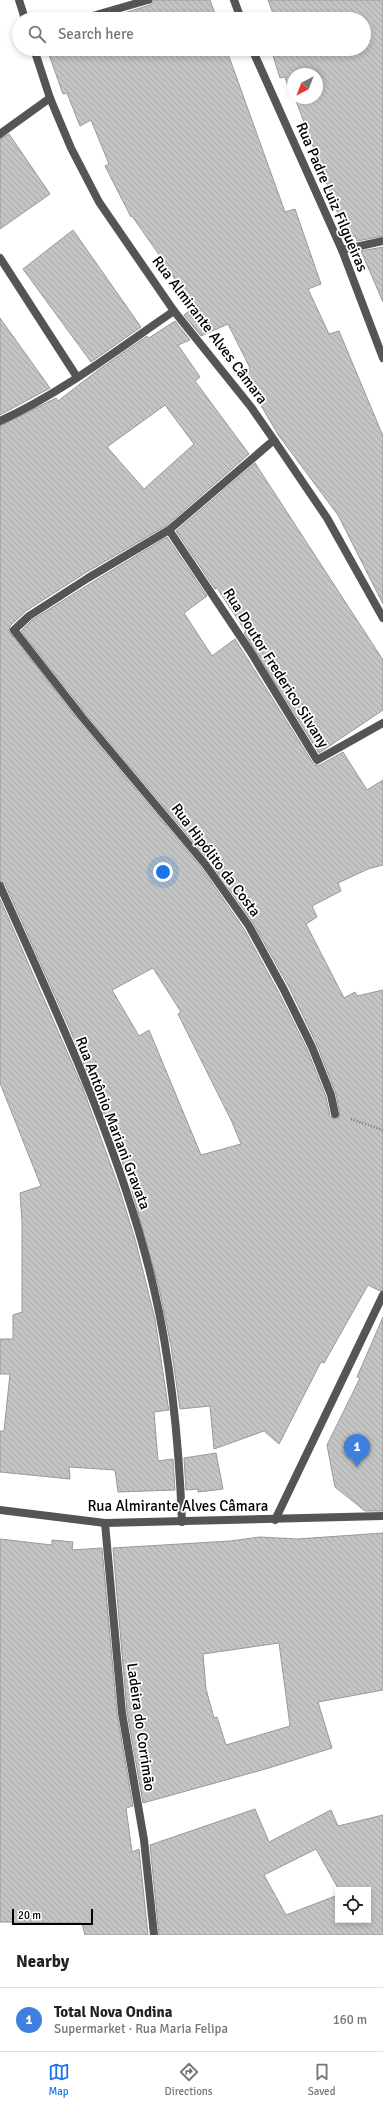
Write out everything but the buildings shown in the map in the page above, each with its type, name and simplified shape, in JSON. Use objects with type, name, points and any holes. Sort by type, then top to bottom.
[{"type":"street","points":[[19,0],[23,12]]},
{"type":"street","points":[[106,12],[148,0]]},
{"type":"street","points":[[234,0],[238,12]]},
{"type":"street","name":"Rua Almirante Alves Câmara","points":[[36,56],[50,98],[71,148],[99,202],[174,311],[252,407],[326,518],[383,618]]},
{"type":"street","name":"Rua Padre Luiz Filgueiras","points":[[255,56],[342,250],[383,358]]},
{"type":"street","points":[[0,134],[50,98]]},
{"type":"street","points":[[342,250],[383,240]]},
{"type":"street","points":[[0,258],[77,377]]},
{"type":"street","points":[[0,421],[38,401],[77,377],[174,311]]},
{"type":"street","points":[[169,530],[274,440]]},
{"type":"street","name":"Rua Hipólito da Costa","points":[[169,530],[88,578],[29,616],[14,630],[82,717],[205,864],[249,926],[284,990],[312,1047],[331,1095],[335,1114]]},
{"type":"street","name":"Rua Doutor Frederico Silvany","points":[[169,530],[250,652],[318,760],[383,723]]},
{"type":"street","name":"Rua Antônio Mariani Gravata","points":[[0,886],[45,986],[98,1116],[133,1213],[154,1290],[175,1410],[182,1522]]},
{"type":"street","name":"Rua Almirante Alves Câmara","points":[[0,1510],[105,1523],[275,1520],[383,1295]]},
{"type":"street","points":[[275,1520],[383,1516]]},
{"type":"street","name":"Ladeira do Corrimão","points":[[105,1523],[122,1713],[144,1840],[154,1935]]},
{"type":"path","points":[[335,1114],[383,1130]]},
{"type":"place","name":"Total Nova Ondina","points":[[357,1467]]}]
